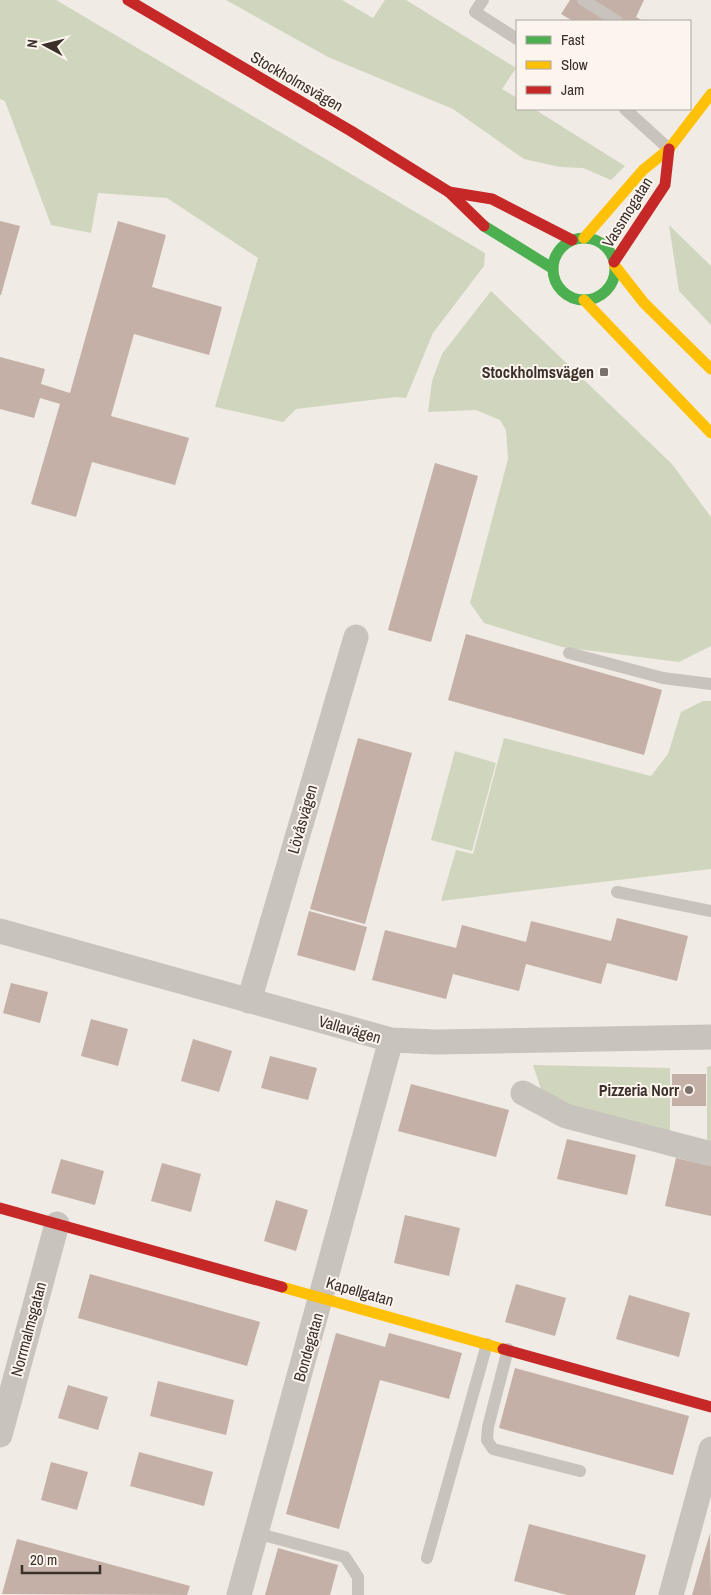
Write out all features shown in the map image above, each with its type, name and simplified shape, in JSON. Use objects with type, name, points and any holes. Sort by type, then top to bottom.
[{"type":"main road","name":"Stockholmsvägen","points":[[128,0],[351,131],[449,192],[482,225],[552,268]]},
{"type":"main road","name":"Vassmogatan","points":[[584,238],[643,170],[670,149],[711,94]]},
{"type":"main road","name":"Vassmogatan","points":[[614,264],[665,185],[670,149]]},
{"type":"main road","name":"Stockholmsvägen","points":[[449,192],[492,199],[572,240]]},
{"type":"main road","points":[[614,264],[611,284],[595,298],[584,300],[565,294],[558,287],[552,268],[555,256],[562,246],[572,240],[584,238],[595,240],[604,245],[610,253],[614,264],[644,303],[711,369]]},
{"type":"main road","points":[[584,300],[711,433]]},
{"type":"main road","name":"Kapellgatan","points":[[0,1208],[711,1407]]},
{"type":"street","name":"Lövåsvägen","points":[[249,1001],[356,637]]},
{"type":"street","name":"Vallavägen","points":[[0,931],[391,1040],[436,1042],[711,1037]]},
{"type":"street","name":"Bondegatan","points":[[239,1595],[391,1040]]},
{"type":"street","points":[[523,1094],[566,1116],[711,1154]]},
{"type":"street","name":"Norrmalmsgatan","points":[[0,1435],[57,1224]]},
{"type":"street","points":[[671,1595],[711,1450]]},
{"type":"lane","points":[[483,0],[475,12],[516,38]]},
{"type":"lane","points":[[584,0],[615,20]]},
{"type":"lane","points":[[626,110],[670,149]]},
{"type":"lane","points":[[569,653],[664,678],[711,684]]},
{"type":"lane","points":[[617,892],[711,911]]},
{"type":"lane","points":[[427,1558],[487,1344]]},
{"type":"lane","points":[[508,1350],[488,1427],[487,1440],[493,1449],[580,1471]]},
{"type":"lane","points":[[256,1533],[345,1557],[358,1577],[358,1595]]},
{"type":"green space","points":[[0,0],[56,0],[485,253],[484,266],[433,333],[406,398],[396,397],[296,409],[283,422],[215,407],[258,258],[167,198],[98,193],[91,233],[51,225],[5,101],[0,99]]},
{"type":"green space","points":[[226,0],[342,0],[373,18],[385,0],[406,0],[516,68],[502,89],[516,97],[516,110],[536,110],[625,166],[611,180],[583,168],[560,167],[524,159],[453,109],[328,57]]},
{"type":"green space","points":[[669,225],[711,266],[711,325],[679,291]]},
{"type":"green space","points":[[491,291],[672,464],[711,517],[711,646],[679,662],[562,647],[484,623],[470,603],[508,459],[506,430],[500,420],[476,410],[428,412],[432,381],[442,354]]},
{"type":"green space","points":[[703,701],[711,701],[711,869],[441,901],[456,850],[473,854],[504,738],[651,776],[668,754],[681,712]]},
{"type":"green space","points":[[455,751],[496,763],[472,851],[431,840]]},
{"type":"green space","points":[[533,1065],[670,1068],[670,1133],[565,1109],[541,1089]]},
{"type":"green space","points":[[711,1066],[711,1142],[707,1141],[707,1067]]},
{"type":"building","points":[[570,0],[644,0],[636,17],[641,20],[571,20],[561,14]]},
{"type":"building","points":[[0,221],[20,226],[1,295],[0,295]]},
{"type":"building","points":[[118,221],[166,235],[152,287],[222,307],[209,355],[134,334],[111,416],[189,438],[175,485],[92,462],[76,517],[31,504],[60,404],[40,398],[34,418],[0,409],[0,357],[45,369],[41,384],[70,393]]},
{"type":"building","points":[[435,463],[478,476],[431,642],[388,630]]},
{"type":"building","points":[[466,634],[662,690],[644,755],[448,700]]},
{"type":"building","points":[[358,738],[412,753],[365,924],[310,909]]},
{"type":"building","points":[[309,911],[367,927],[355,971],[297,955]]},
{"type":"building","points":[[617,918],[688,936],[677,981],[607,963],[601,984],[526,964],[519,991],[453,974],[446,999],[372,980],[385,930],[456,948],[462,925],[526,942],[531,921],[611,941]]},
{"type":"building","points":[[11,983],[48,992],[40,1023],[3,1013]]},
{"type":"building","points":[[91,1019],[128,1029],[118,1066],[81,1056]]},
{"type":"building","points":[[193,1039],[232,1051],[219,1092],[181,1081]]},
{"type":"building","points":[[270,1056],[317,1068],[308,1100],[261,1088]]},
{"type":"building","name":"Pizzeria Norr","points":[[672,1074],[706,1074],[706,1106],[672,1106]]},
{"type":"building","points":[[411,1084],[509,1110],[496,1157],[398,1131]]},
{"type":"building","points":[[567,1139],[636,1155],[627,1195],[557,1179]]},
{"type":"building","points":[[676,1158],[711,1166],[711,1216],[665,1206]]},
{"type":"building","points":[[61,1159],[104,1171],[95,1205],[51,1193]]},
{"type":"building","points":[[162,1163],[201,1174],[191,1212],[151,1201]]},
{"type":"building","points":[[276,1200],[308,1210],[296,1251],[264,1241]]},
{"type":"building","points":[[405,1215],[460,1228],[449,1276],[394,1263]]},
{"type":"building","points":[[90,1274],[260,1322],[247,1366],[78,1318]]},
{"type":"building","points":[[516,1284],[566,1298],[555,1336],[505,1322]]},
{"type":"building","points":[[629,1295],[690,1313],[679,1357],[616,1339]]},
{"type":"building","points":[[336,1333],[385,1347],[389,1333],[462,1353],[449,1399],[380,1380],[339,1529],[286,1514]]},
{"type":"building","points":[[515,1368],[689,1416],[673,1475],[499,1428]]},
{"type":"building","points":[[158,1381],[234,1400],[226,1435],[150,1416]]},
{"type":"building","points":[[68,1385],[108,1397],[98,1430],[58,1418]]},
{"type":"building","points":[[139,1452],[213,1472],[204,1506],[130,1486]]},
{"type":"building","points":[[51,1462],[88,1472],[77,1510],[41,1500]]},
{"type":"building","points":[[529,1524],[646,1555],[635,1595],[567,1595],[514,1581]]},
{"type":"building","points":[[710,1533],[711,1595],[692,1595]]},
{"type":"building","points":[[17,1539],[190,1586],[187,1595],[2,1594]]},
{"type":"building","points":[[278,1548],[338,1565],[330,1595],[265,1595]]},
{"type":"traffic: fast","points":[[484,226],[552,268]]},
{"type":"traffic: fast","points":[[584,238],[596,240],[606,247],[613,257],[615,269],[613,281],[606,291],[596,298],[584,300],[572,298],[562,291],[555,281],[553,269],[555,257],[562,247],[572,240],[584,238]]},
{"type":"traffic: slow","points":[[584,238],[643,170],[669,149],[711,94]]},
{"type":"traffic: slow","points":[[615,266],[644,303],[711,369]]},
{"type":"traffic: slow","points":[[584,300],[711,433]]},
{"type":"traffic: slow","points":[[282,1287],[503,1349]]},
{"type":"traffic: jam","points":[[128,0],[351,131],[449,192],[484,226]]},
{"type":"traffic: jam","points":[[614,262],[665,185],[669,149]]},
{"type":"traffic: jam","points":[[449,192],[492,199],[572,240]]},
{"type":"traffic: jam","points":[[0,1208],[282,1287]]},
{"type":"traffic: jam","points":[[503,1349],[711,1407]]},
{"type":"place","name":"Stockholmsvägen","points":[[604,372]]},
{"type":"place","name":"Pizzeria Norr","points":[[689,1090]]}]
